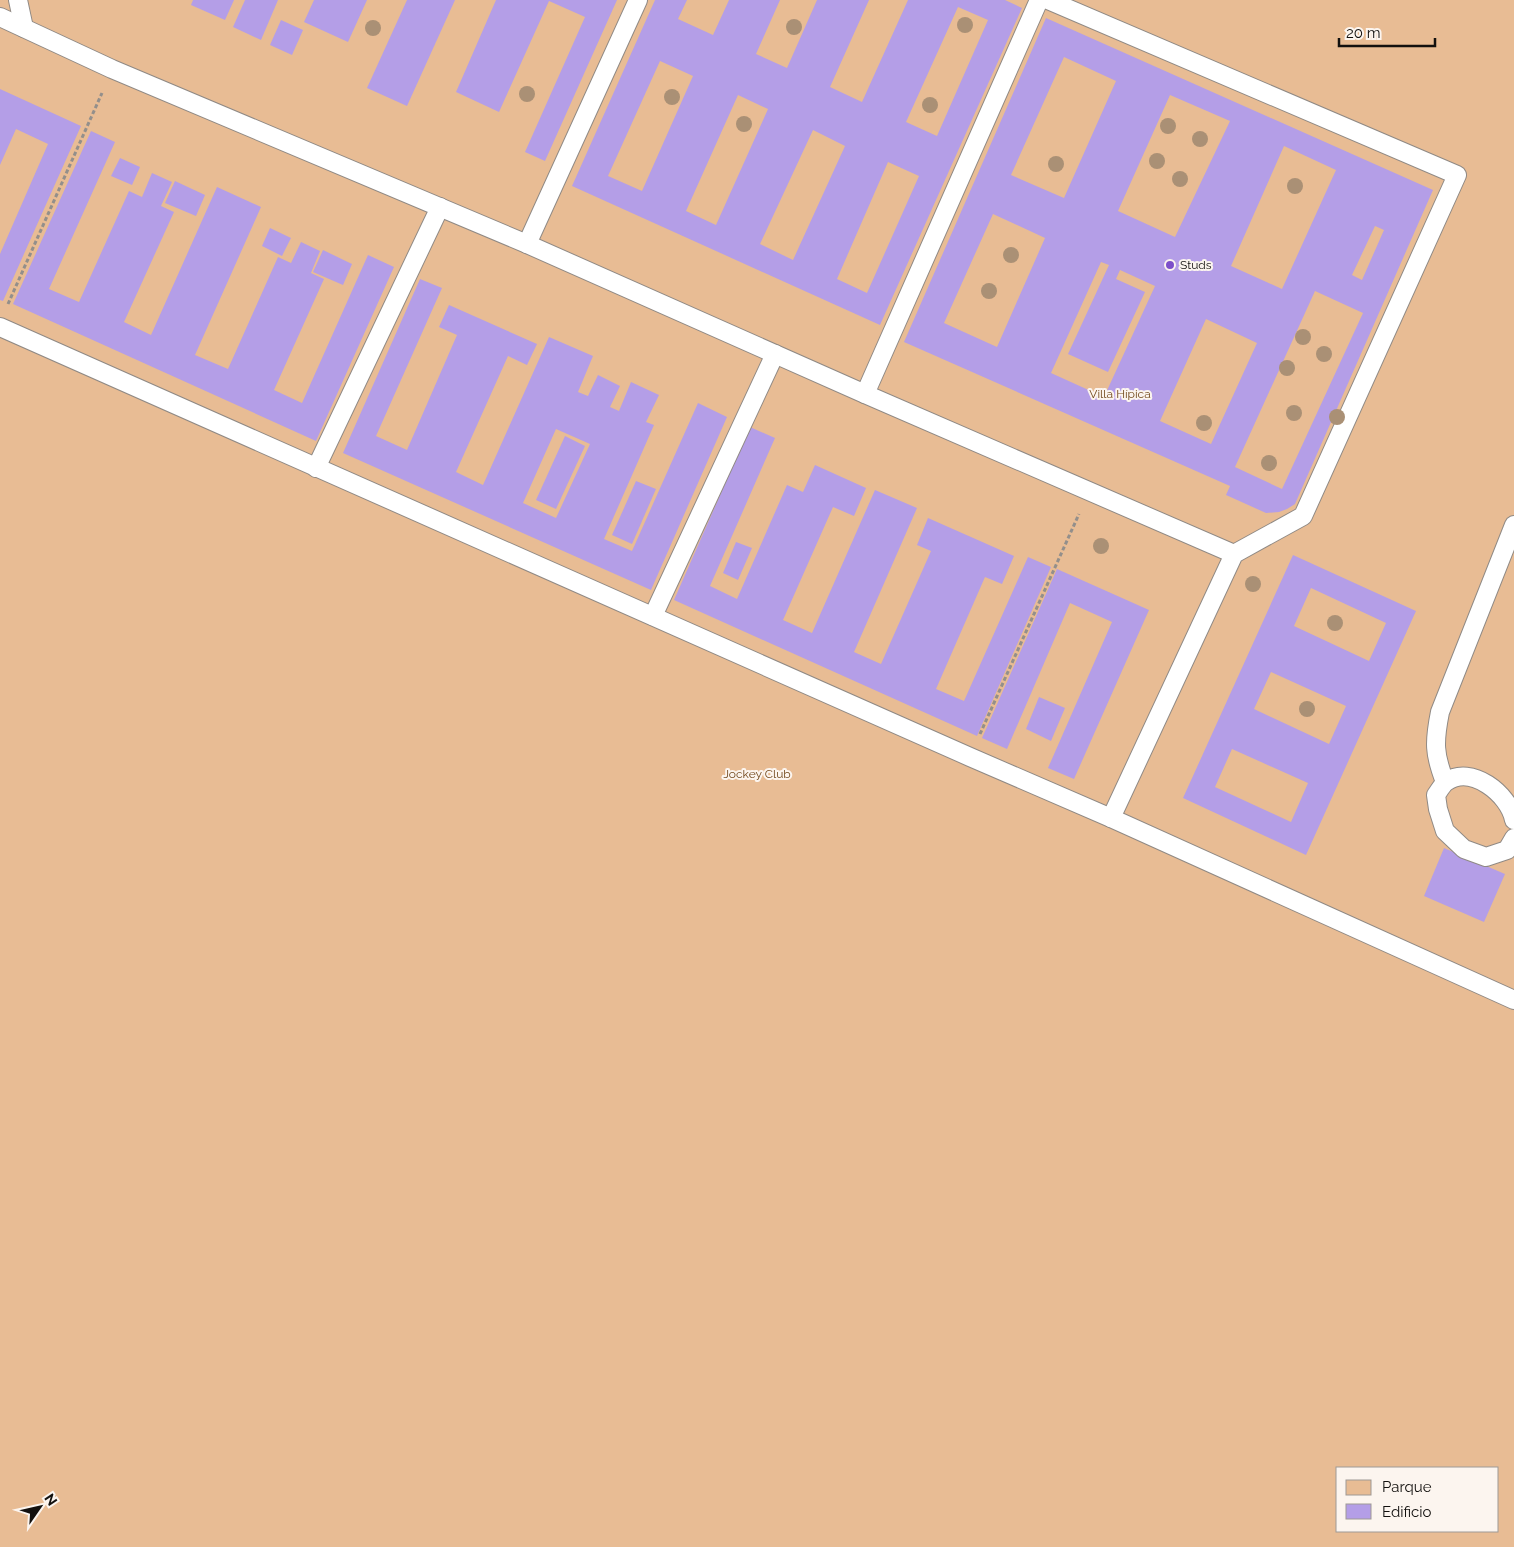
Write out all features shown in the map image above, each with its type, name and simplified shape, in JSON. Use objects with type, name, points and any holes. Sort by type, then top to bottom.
[{"type":"lane","points":[[18,0],[24,28]]},
{"type":"lane","points":[[527,244],[638,0]]},
{"type":"lane","points":[[865,394],[1039,0]]},
{"type":"lane","points":[[1048,0],[1457,175],[1303,516],[1234,554],[1111,818]]},
{"type":"lane","points":[[0,17],[112,69],[527,244],[865,394],[1234,554]]},
{"type":"lane","points":[[316,468],[440,207]]},
{"type":"lane","points":[[2,319],[316,468],[1111,818],[1514,1000]]},
{"type":"lane","points":[[653,616],[776,354]]},
{"type":"lane","points":[[1445,782],[1437,761],[1435,739],[1440,712],[1514,526]]},
{"type":"lane","points":[[1514,820],[1512,810],[1494,789],[1476,779],[1459,777],[1445,782],[1436,795],[1445,831],[1464,849],[1486,857],[1507,850],[1514,838]]},
{"type":"path","points":[[2,319],[112,69]]},
{"type":"path","points":[[970,757],[1089,492]]},
{"type":"green space","name":"Jockey Club","points":[[0,0],[1514,0],[1514,1547],[0,1547]]},
{"type":"building","points":[[193,0],[234,0],[225,20],[191,5]]},
{"type":"building","points":[[245,0],[278,0],[261,40],[233,27]]},
{"type":"building","points":[[314,0],[367,0],[348,42],[304,22]]},
{"type":"building","points":[[407,0],[455,0],[407,106],[367,88]]},
{"type":"building","points":[[496,0],[617,0],[545,161],[525,152],[585,17],[549,1],[499,112],[456,92]]},
{"type":"building","points":[[655,0],[687,0],[678,19],[713,35],[729,0],[780,0],[756,54],[787,68],[817,0],[869,0],[830,87],[862,102],[908,0],[1005,0],[1022,8],[880,325],[572,186]],"holes":[[[958,7],[988,20],[937,136],[906,122]],[[660,61],[693,76],[642,191],[608,176]],[[738,95],[768,109],[716,225],[686,211]],[[813,130],[845,146],[793,260],[760,244]],[[888,162],[919,176],[867,293],[837,279]]]},
{"type":"building","name":"Studs","points":[[1046,18],[1433,190],[1295,504],[1279,512],[1266,513],[1226,495],[1230,486],[904,342]],"holes":[[[1064,57],[1116,81],[1064,198],[1011,175]],[[1170,95],[1230,121],[1175,237],[1118,211]],[[1284,146],[1336,170],[1282,289],[1231,266]],[[993,214],[1045,238],[997,347],[944,323]],[[1375,226],[1384,230],[1362,280],[1352,275]],[[1101,262],[1109,265],[1068,354],[1108,372],[1145,292],[1116,279],[1120,270],[1155,286],[1104,397],[1051,373]],[[1315,291],[1363,313],[1282,489],[1235,467]],[[1206,319],[1257,343],[1211,444],[1160,421]]]},
{"type":"building","points":[[281,20],[303,30],[292,55],[270,45]]},
{"type":"building","points":[[0,89],[81,126],[3,301],[0,300],[0,254],[48,144],[16,129],[0,165]]},
{"type":"building","points":[[91,131],[115,142],[49,289],[79,302],[129,191],[142,197],[152,173],[172,182],[161,206],[174,212],[124,322],[151,335],[217,187],[261,207],[195,355],[228,369],[278,257],[291,263],[301,242],[320,251],[311,273],[324,279],[274,390],[302,403],[368,255],[394,267],[316,441],[13,304]]},
{"type":"building","points":[[120,158],[140,167],[132,185],[111,176]]},
{"type":"building","points":[[175,181],[205,195],[196,216],[165,203]]},
{"type":"building","points":[[270,228],[291,238],[282,256],[262,246]]},
{"type":"building","points":[[323,250],[352,264],[343,285],[313,272]]},
{"type":"building","points":[[420,279],[442,288],[376,436],[407,450],[457,335],[439,327],[449,305],[537,344],[527,365],[508,356],[456,472],[483,485],[549,337],[593,356],[578,392],[588,396],[598,375],[620,386],[610,407],[619,411],[631,382],[659,395],[646,422],[654,425],[604,539],[632,551],[698,403],[727,417],[651,590],[343,453]],"holes":[[[556,429],[590,444],[556,518],[523,503]]]},
{"type":"building","points":[[750,427],[775,438],[710,586],[737,599],[787,485],[803,492],[815,465],[866,488],[854,516],[833,507],[783,620],[812,633],[875,490],[917,508],[854,652],[881,664],[931,551],[917,545],[928,518],[1014,556],[1002,584],[985,577],[936,689],[964,701],[1028,557],[1051,567],[977,736],[674,600]]},
{"type":"building","points":[[565,436],[585,446],[556,509],[536,500]]},
{"type":"building","points":[[636,481],[656,489],[632,544],[612,535]]},
{"type":"building","points":[[736,542],[752,548],[738,580],[723,573]]},
{"type":"building","points":[[1293,555],[1416,611],[1306,855],[1183,798]],"holes":[[[1311,588],[1386,623],[1369,661],[1294,626]],[[1271,672],[1346,706],[1329,744],[1254,709]],[[1232,749],[1308,783],[1291,822],[1215,787]]]},
{"type":"building","points":[[1057,569],[1149,610],[1074,779],[1048,768],[1112,622],[1070,603],[1007,749],[982,738]]},
{"type":"building","points":[[1039,697],[1065,708],[1051,741],[1026,729]]},
{"type":"building","points":[[1444,848],[1505,874],[1484,922],[1424,896]]},
{"type":"place","name":"Studs","points":[[1170,265]]},
{"type":"park label","name":"Villa Hípica","points":[[1120,394]]}]
